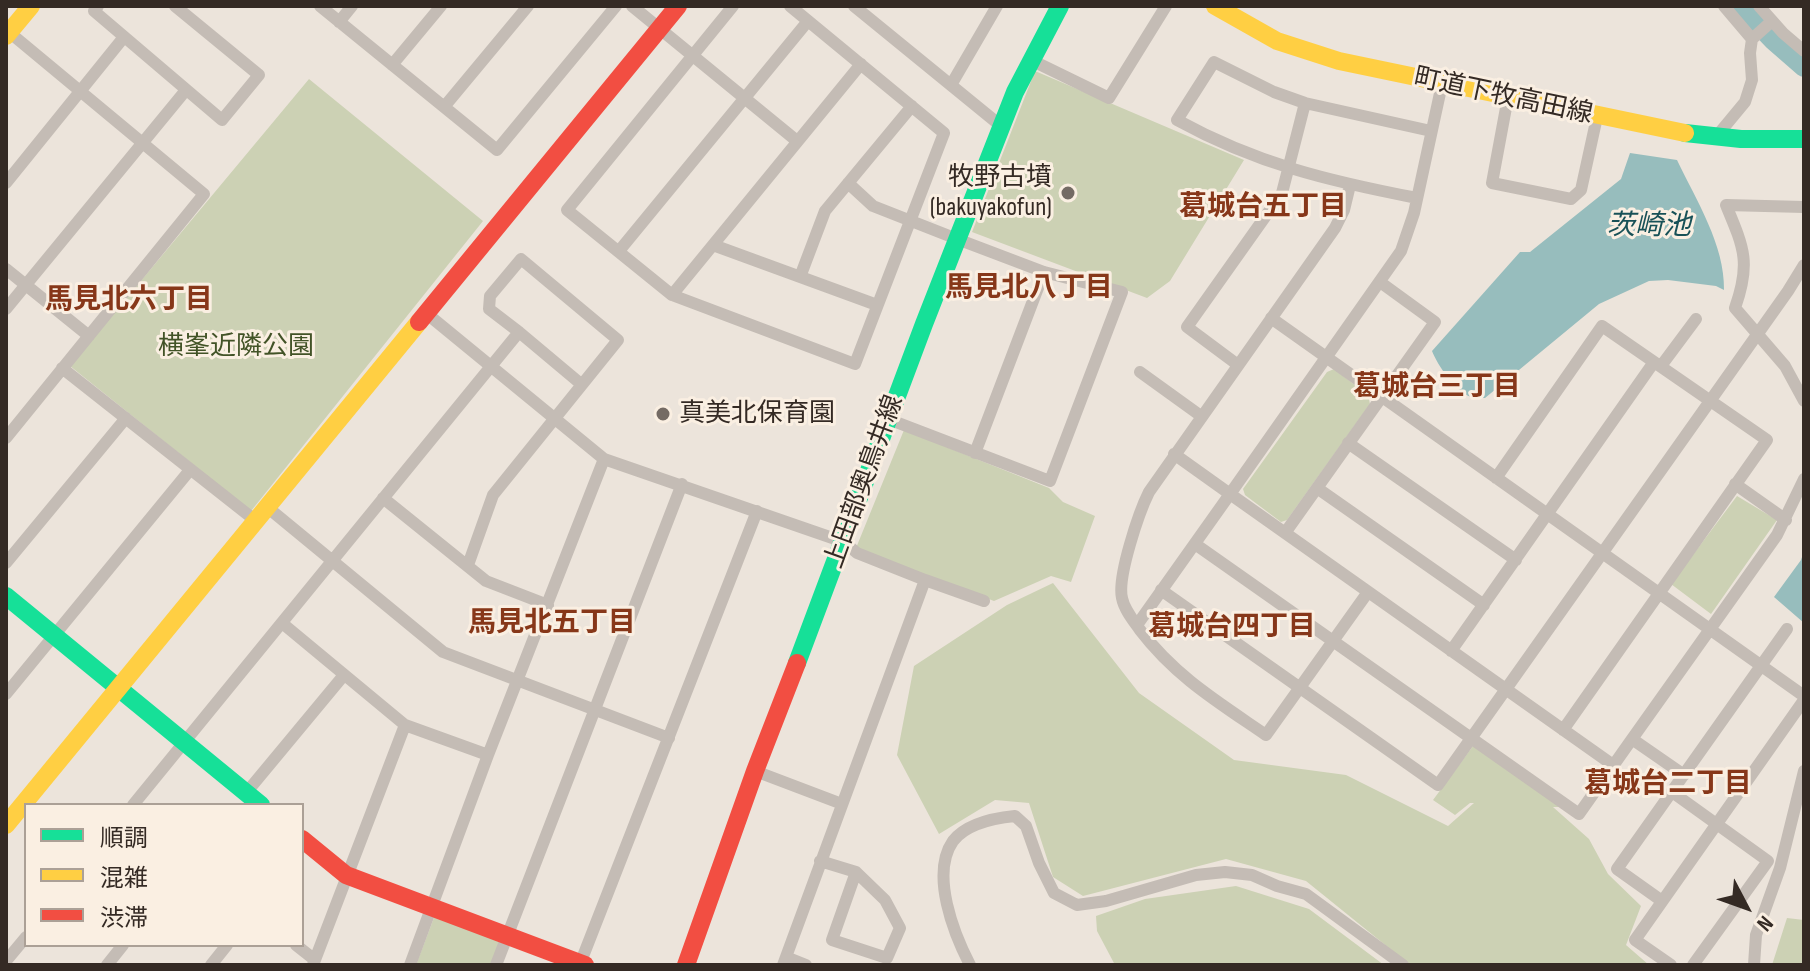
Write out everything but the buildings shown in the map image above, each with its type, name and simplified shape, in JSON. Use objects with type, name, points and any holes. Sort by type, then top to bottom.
[{"type":"street","points":[[6,438],[204,194],[8,34],[31,6]]},
{"type":"street","points":[[98,6],[94,11],[222,120],[259,75],[175,6]]},
{"type":"street","points":[[320,6],[497,150],[616,6]]},
{"type":"street","points":[[339,22],[352,6]]},
{"type":"street","points":[[392,65],[441,6]]},
{"type":"street","points":[[444,107],[528,6]]},
{"type":"street","points":[[632,6],[797,141]]},
{"type":"street","points":[[24,803],[678,6]]},
{"type":"street","points":[[733,6],[567,210],[672,295],[855,364],[944,133],[790,6]]},
{"type":"street","points":[[854,6],[1001,126]]},
{"type":"street","name":"上田部奥鳥井線","points":[[686,965],[755,771],[1001,126],[1060,6]]},
{"type":"street","points":[[1031,60],[1109,98],[1166,6]]},
{"type":"street","name":"町道下牧高田線","points":[[1215,6],[1277,41],[1308,52],[1442,84],[1682,133],[1804,139]]},
{"type":"street","points":[[1716,137],[1738,112],[1750,91],[1752,39],[1724,6]]},
{"type":"street","points":[[1759,6],[1804,51]]},
{"type":"street","points":[[951,85],[994,7]]},
{"type":"street","points":[[619,251],[808,21]]},
{"type":"street","points":[[1752,39],[1772,21]]},
{"type":"street","points":[[6,183],[124,37]]},
{"type":"street","points":[[1417,198],[1290,169],[1227,146],[1177,120],[1214,62],[1274,92],[1305,103],[1431,131]]},
{"type":"street","points":[[672,295],[861,64]]},
{"type":"street","points":[[1137,625],[1380,282],[1407,238],[1442,84]]},
{"type":"street","points":[[6,309],[186,90]]},
{"type":"street","points":[[1508,97],[1492,183],[1571,199],[1581,190],[1597,117]]},
{"type":"street","points":[[1238,365],[1187,327],[1282,193],[1305,103]]},
{"type":"street","points":[[800,277],[825,211],[912,106]]},
{"type":"street","points":[[848,183],[873,206],[1044,272],[1122,292],[1050,481],[888,419]]},
{"type":"street","points":[[1350,185],[1340,220],[1174,454],[1143,504],[1122,580],[1122,599],[1137,625],[1177,672],[1266,735],[1368,592]]},
{"type":"street","points":[[1804,207],[1726,205],[1742,247],[1745,279],[1735,308],[1801,385],[1804,401]]},
{"type":"street","points":[[713,245],[877,305]]},
{"type":"street","points":[[468,565],[493,495],[618,340],[521,259],[490,296],[489,309],[581,384]]},
{"type":"street","points":[[1161,590],[1438,785],[1804,265]]},
{"type":"street","points":[[6,269],[89,336]]},
{"type":"street","points":[[975,453],[1044,272]]},
{"type":"street","points":[[1285,533],[1435,322],[1380,282]]},
{"type":"street","points":[[426,313],[604,459],[844,542],[857,553],[984,601]]},
{"type":"street","points":[[1271,318],[1762,665],[1804,698],[1635,940],[1671,965]]},
{"type":"street","points":[[1451,651],[1658,364],[1696,319]]},
{"type":"street","points":[[1496,478],[1602,326],[1767,440],[1563,730]]},
{"type":"street","points":[[135,803],[519,332]]},
{"type":"street","points":[[62,368],[190,470],[332,561],[443,652],[669,738]]},
{"type":"street","points":[[1140,372],[1201,416]]},
{"type":"street","points":[[6,563],[126,418]]},
{"type":"street","points":[[1348,443],[1516,560]]},
{"type":"street","points":[[1174,454],[1613,765]]},
{"type":"street","points":[[410,965],[604,459]]},
{"type":"street","points":[[6,694],[190,470]]},
{"type":"street","points":[[1195,544],[1579,814],[1786,520],[1804,479]]},
{"type":"street","points":[[496,965],[682,484]]},
{"type":"street","points":[[1735,484],[1786,520]]},
{"type":"street","points":[[1317,488],[1484,605]]},
{"type":"street","points":[[383,498],[486,581],[548,605]]},
{"type":"street","points":[[304,841],[346,875],[582,964],[757,511]]},
{"type":"street","points":[[806,965],[784,961],[925,580]]},
{"type":"street","points":[[6,596],[253,799],[344,675]]},
{"type":"street","points":[[282,623],[405,725],[488,755]]},
{"type":"street","points":[[1662,901],[1617,869],[1787,629]]},
{"type":"street","points":[[298,947],[314,962],[405,725]]},
{"type":"street","points":[[1632,739],[1684,775]]},
{"type":"street","points":[[755,771],[842,804]]},
{"type":"street","points":[[1754,965],[1756,935],[1780,868],[1804,771]]},
{"type":"street","points":[[1672,792],[1768,861],[1693,965]]},
{"type":"street","points":[[6,825],[24,803]]},
{"type":"street","points":[[970,965],[952,930],[944,878],[948,855],[953,841],[970,828],[998,818],[1015,816],[1026,826],[1054,893],[1077,905],[1106,901],[1196,875],[1225,872],[1252,875],[1306,894],[1403,965]]},
{"type":"street","points":[[820,861],[856,872],[885,900],[900,928],[887,958],[832,940],[856,872]]},
{"type":"street","points":[[6,961],[24,939]]},
{"type":"street","points":[[107,965],[121,947]]},
{"type":"street","points":[[211,965],[225,947]]},
{"type":"green space","points":[[1035,71],[1244,160],[1170,281],[1147,298],[972,232]]},
{"type":"green space","name":"横峯近隣公園","points":[[309,79],[483,221],[251,511],[70,366]]},
{"type":"green space","points":[[1334,369],[1368,395],[1370,404],[1287,520],[1281,522],[1245,495],[1243,489],[1327,372]]},
{"type":"green space","points":[[904,430],[1049,488],[1063,502],[1095,516],[1071,582],[1051,576],[994,601],[856,548]]},
{"type":"green space","points":[[1737,496],[1777,520],[1711,614],[1671,584]]},
{"type":"green space","points":[[1053,583],[1139,693],[1234,760],[1346,775],[1448,826],[1474,803],[1455,815],[1433,800],[1473,746],[1560,807],[1553,807],[1589,839],[1608,874],[1641,906],[1626,945],[1649,965],[1410,965],[1306,881],[1226,859],[1083,896],[1053,877],[1029,803],[995,800],[939,834],[897,755],[914,666],[1007,605]]},
{"type":"green space","points":[[1236,886],[1309,909],[1384,965],[1115,965],[1097,931],[1096,916],[1145,899]]},
{"type":"green space","points":[[435,915],[500,941],[491,965],[416,965]]},
{"type":"green space","points":[[1787,918],[1804,920],[1804,965],[1772,965]]},
{"type":"water","name":"茨崎池","points":[[1630,153],[1677,160],[1715,240],[1724,290],[1716,286],[1668,280],[1649,281],[1599,304],[1485,398],[1465,394],[1438,364],[1432,351],[1520,252],[1530,252],[1621,179]]},
{"type":"water","points":[[1804,551],[1804,623],[1774,597],[1801,560]]},
{"type":"waterway","points":[[1741,6],[1804,67]]},
{"type":"traffic: fast","points":[[797,663],[1015,92],[1060,6]]},
{"type":"traffic: fast","points":[[1685,133],[1741,139],[1804,139]]},
{"type":"traffic: fast","points":[[6,596],[259,803]]},
{"type":"traffic: slow","points":[[6,36],[31,6]]},
{"type":"traffic: slow","points":[[1215,6],[1277,41],[1339,61],[1685,133]]},
{"type":"traffic: slow","points":[[24,803],[419,322]]},
{"type":"traffic: slow","points":[[6,825],[24,803]]},
{"type":"traffic: jam","points":[[419,322],[678,6]]},
{"type":"traffic: jam","points":[[686,965],[797,663]]},
{"type":"traffic: jam","points":[[304,841],[346,875],[585,965]]},
{"type":"place","name":"牧野古墳 (bakuyakofun)","points":[[1068,193]]},
{"type":"place","name":"真美北保育園","points":[[663,414]]},
{"type":"district","name":"葛城台五丁目","points":[[1263,208]]},
{"type":"district","name":"馬見北八丁目","points":[[1029,289]]},
{"type":"district","name":"馬見北六丁目","points":[[129,301]]},
{"type":"district","name":"葛城台三丁目","points":[[1437,388]]},
{"type":"district","name":"馬見北五丁目","points":[[552,624]]},
{"type":"district","name":"葛城台四丁目","points":[[1232,628]]},
{"type":"district","name":"葛城台二丁目","points":[[1668,785]]}]
